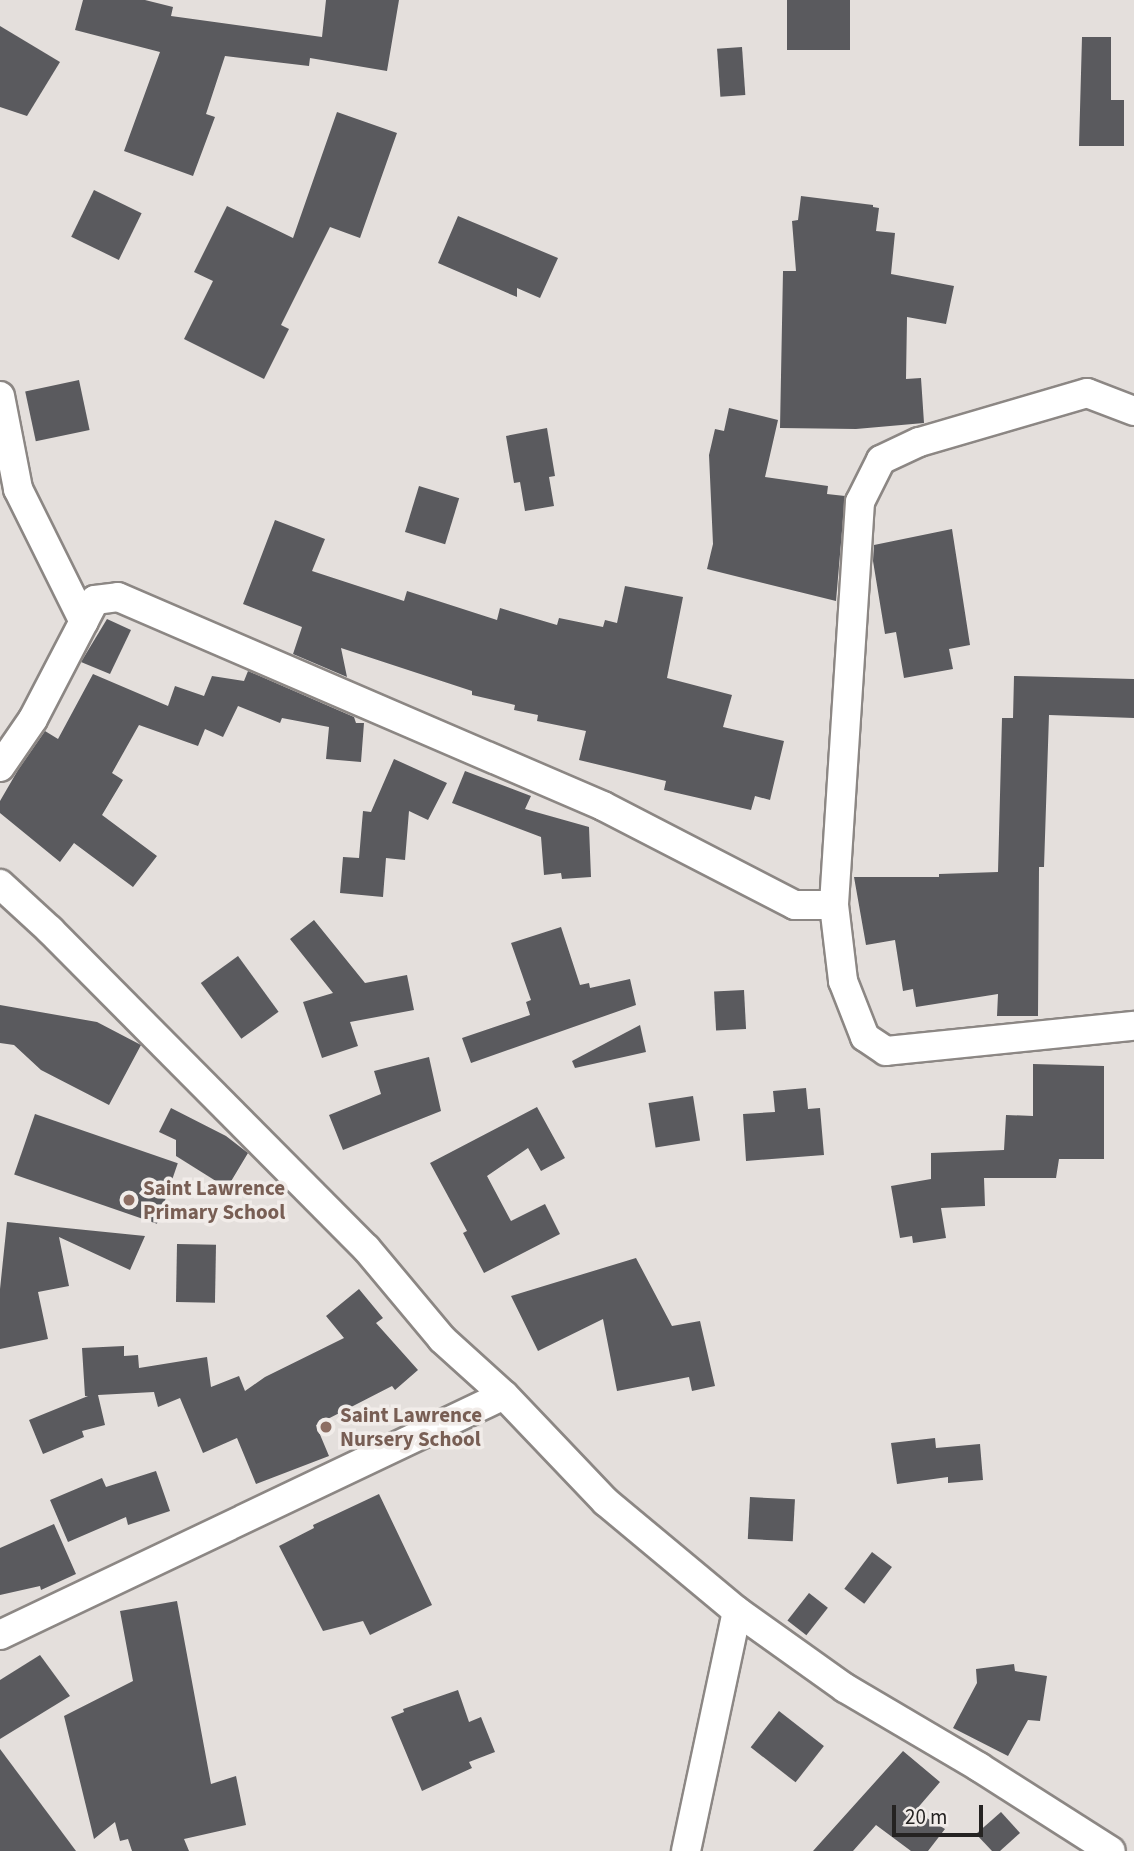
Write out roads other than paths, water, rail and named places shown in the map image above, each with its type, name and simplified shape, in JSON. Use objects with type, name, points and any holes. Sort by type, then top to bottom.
[{"type":"street","points":[[1134,411],[1087,393],[919,442],[881,460],[860,502],[834,905],[843,981],[865,1037],[886,1051],[1134,1026]]},
{"type":"street","points":[[0,396],[18,489],[84,622]]},
{"type":"street","points":[[0,767],[33,719],[95,600],[118,597],[603,806],[795,905],[834,905]]},
{"type":"street","points":[[0,884],[50,930],[347,1228],[442,1339],[504,1395],[606,1502],[737,1611],[845,1688],[979,1767],[1111,1851]]},
{"type":"street","points":[[0,1635],[504,1395]]},
{"type":"street","points":[[687,1851],[719,1712],[737,1611]]},
{"type":"place","name":"Saint Lawrence Primary School","points":[[129,1200]]},
{"type":"place","name":"Saint Lawrence Nursery School","points":[[326,1427]]}]
